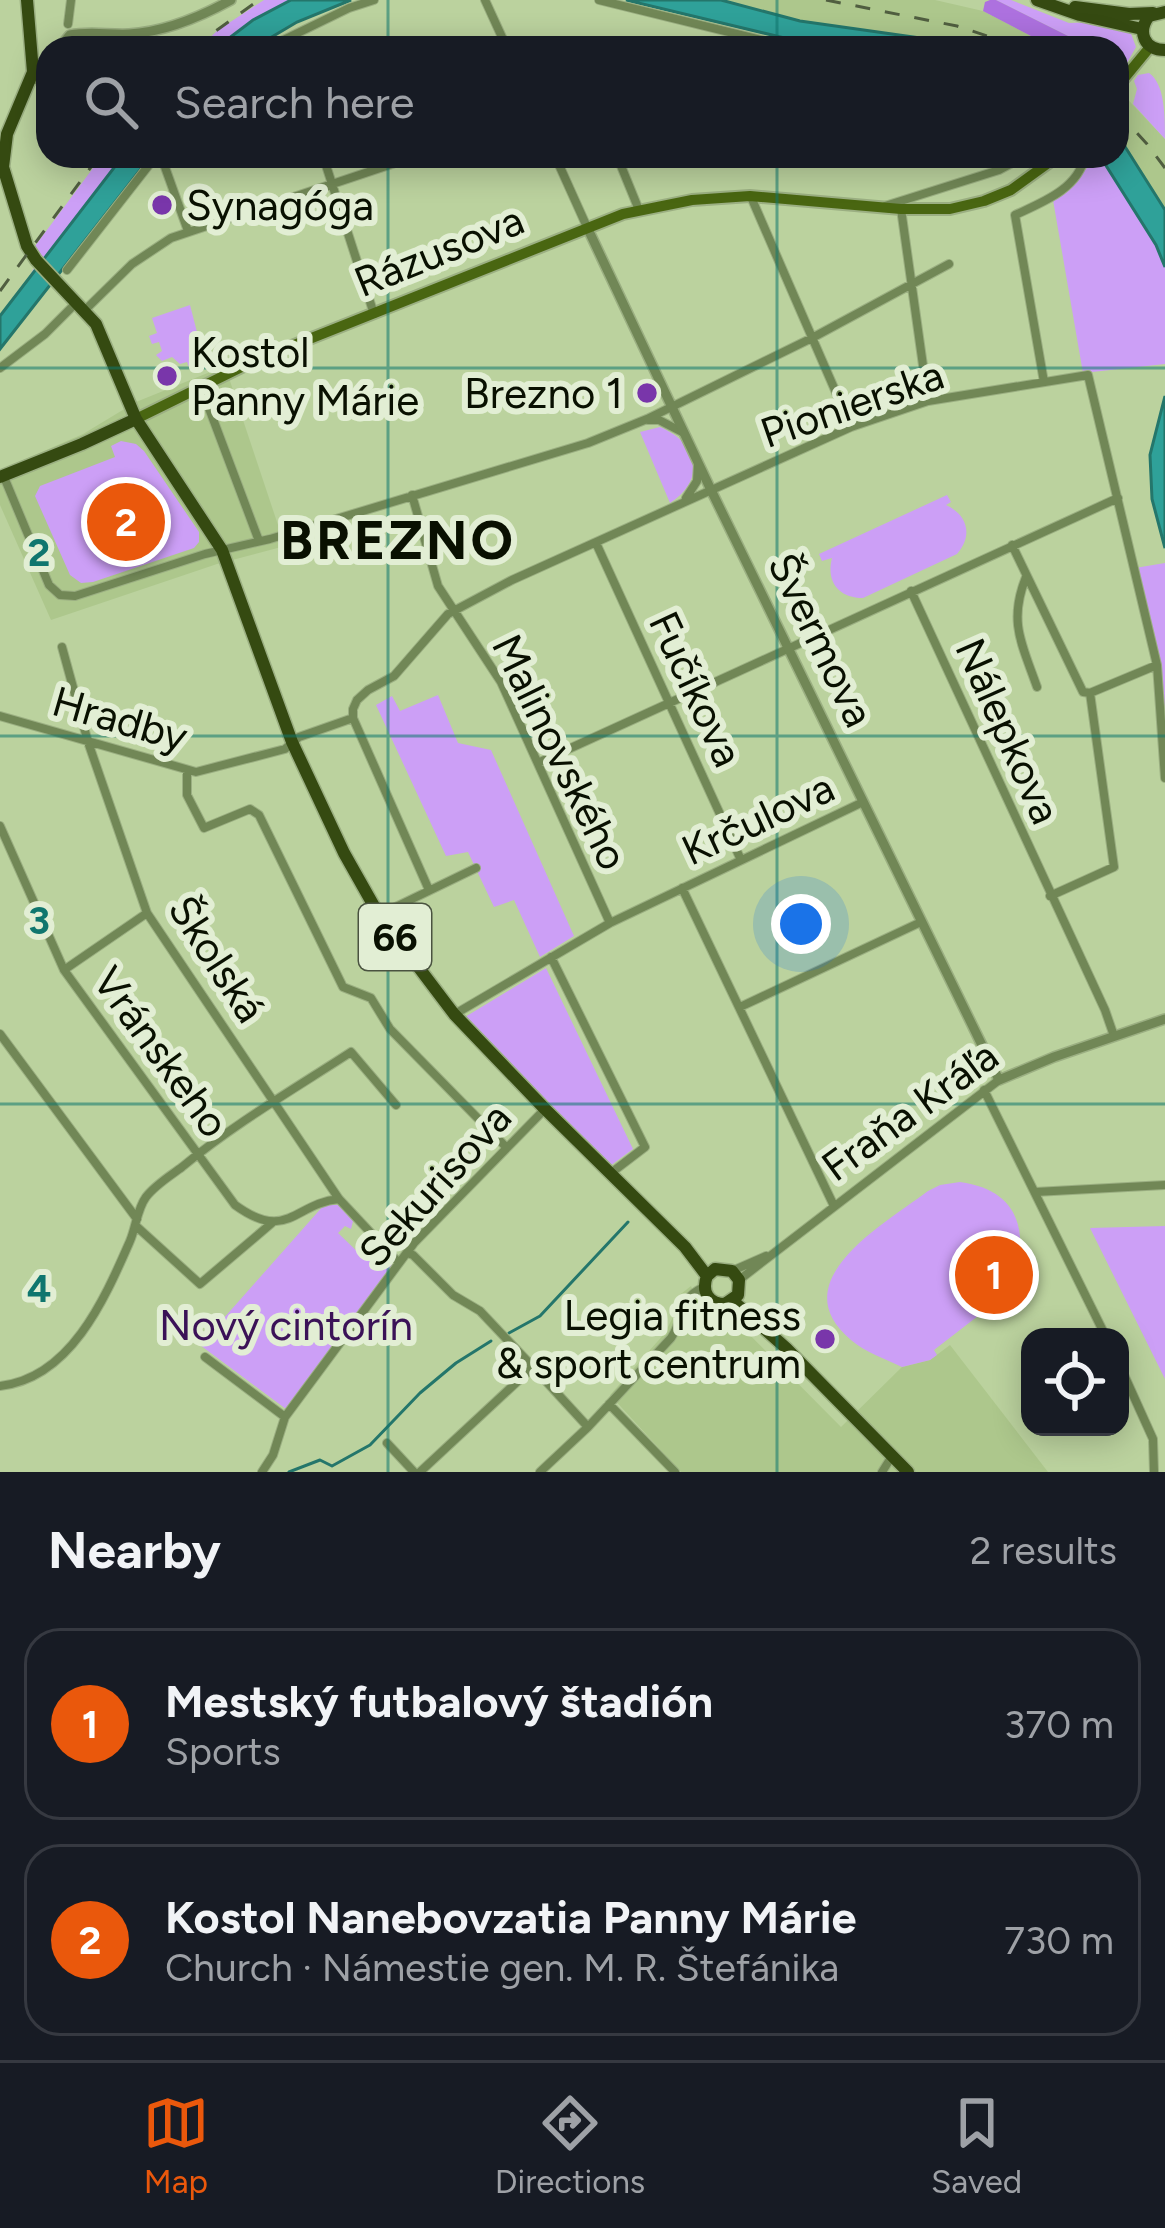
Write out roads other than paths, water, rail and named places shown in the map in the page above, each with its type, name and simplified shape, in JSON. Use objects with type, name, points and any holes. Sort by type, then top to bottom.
[{"type":"main road","points":[[2,476],[136,419],[101,334],[36,260],[8,209],[5,125],[31,80],[33,65],[27,0]]},
{"type":"main road","points":[[1036,0],[1142,29]]},
{"type":"main road","points":[[1062,7],[1159,12]]},
{"type":"main road","points":[[1129,72],[1161,50],[1144,40],[1142,29],[1159,12]]},
{"type":"main road","name":"Rázusova","points":[[136,419],[254,361],[639,210],[750,196],[950,209],[984,201],[1042,168]]},
{"type":"main road","name":"66","points":[[136,419],[222,550],[292,742],[330,827],[380,915],[454,1014],[685,1247],[718,1304],[736,1286]]},
{"type":"main road","points":[[708,1282],[736,1286],[786,1348],[908,1472]]},
{"type":"street","points":[[65,36],[71,0]]},
{"type":"street","points":[[69,29],[134,34],[184,22],[231,0]]},
{"type":"street","points":[[298,36],[374,0]]},
{"type":"street","points":[[485,0],[502,36]]},
{"type":"street","points":[[598,0],[745,36]]},
{"type":"street","points":[[31,80],[36,79]]},
{"type":"street","points":[[67,270],[149,168]]},
{"type":"street","points":[[164,168],[188,231]]},
{"type":"street","points":[[328,168],[374,314]]},
{"type":"street","points":[[0,368],[171,238],[381,168]]},
{"type":"street","points":[[560,168],[587,227]]},
{"type":"street","points":[[622,168],[639,210]]},
{"type":"street","name":"Rázusova","points":[[884,206],[1003,168]]},
{"type":"street","points":[[1044,382],[1015,215],[1064,188],[1081,168]]},
{"type":"street","points":[[750,196],[851,427]]},
{"type":"street","points":[[901,209],[928,401]]},
{"type":"street","name":"Švermova","points":[[587,227],[999,1080]]},
{"type":"street","points":[[2,476],[50,585],[60,595],[76,596],[550,456],[647,419],[949,264]]},
{"type":"street","name":"Pionierska","points":[[454,610],[851,427],[928,401],[1088,375],[1118,498]]},
{"type":"street","points":[[201,387],[259,541]]},
{"type":"street","points":[[647,419],[686,434]]},
{"type":"street","points":[[678,505],[697,481],[698,462]]},
{"type":"street","name":"Malinovského","points":[[412,495],[434,577],[493,669],[610,923]]},
{"type":"street","points":[[538,764],[1118,498],[1157,665],[1165,778]]},
{"type":"street","name":"Fučíkova","points":[[596,543],[741,860]]},
{"type":"street","points":[[1012,545],[1083,692],[1157,665]]},
{"type":"street","name":"Nálepkova","points":[[1027,576],[1016,603],[1019,636],[1037,687]]},
{"type":"street","name":"Nálepkova","points":[[911,591],[1114,1036]]},
{"type":"street","name":"Malinovského","points":[[353,718],[357,700],[394,676],[454,610]]},
{"type":"street","name":"Školská","points":[[62,647],[88,742],[147,913],[339,1199],[399,1263]]},
{"type":"street","name":"Nálepkova","points":[[1050,896],[1114,867],[1090,693]]},
{"type":"street","name":"Hradby","points":[[0,716],[196,772],[285,749],[299,737],[353,718]]},
{"type":"street","points":[[353,718],[429,890]]},
{"type":"street","points":[[188,771],[187,795],[204,828],[250,809],[260,815],[343,987],[371,998],[390,1029],[506,1148]]},
{"type":"street","name":"Krčulova","points":[[454,1014],[610,923],[863,802]]},
{"type":"street","name":"Vránskeho","points":[[0,826],[64,970],[236,1204],[247,1213],[274,1221]]},
{"type":"street","points":[[380,915],[476,868]]},
{"type":"street","points":[[682,887],[834,1206]]},
{"type":"street","points":[[64,970],[147,913]]},
{"type":"street","points":[[740,1007],[921,922]]},
{"type":"street","points":[[551,957],[645,1147],[610,1174]]},
{"type":"street","name":"Fraňa Kráľa","points":[[736,1286],[999,1080],[1165,1019]]},
{"type":"street","points":[[0,1034],[137,1223],[200,1284],[274,1221],[287,1221],[322,1201],[339,1199]]},
{"type":"street","points":[[0,1386],[24,1383],[80,1335],[95,1314],[145,1198],[197,1154],[351,1052],[396,1105]]},
{"type":"street","points":[[984,1090],[1102,1328]]},
{"type":"street","name":"Sekurisova","points":[[262,1472],[285,1417],[399,1263],[545,1109]]},
{"type":"street","points":[[1035,1192],[1165,1185]]},
{"type":"street","points":[[407,1253],[452,1295],[480,1311],[588,1426]]},
{"type":"street","points":[[540,1472],[671,1338],[687,1299],[708,1282]]},
{"type":"street","points":[[205,1358],[285,1417]]},
{"type":"street","points":[[387,1443],[417,1472],[533,1367]]},
{"type":"street","points":[[1129,1386],[1153,1439],[1154,1472]]},
{"type":"street","points":[[609,1403],[675,1472]]},
{"type":"street","points":[[1153,1439],[1164,1433]]},
{"type":"street","points":[[882,1472],[892,1456]]},
{"type":"water","points":[[291,0],[351,0],[273,36],[232,36]]},
{"type":"water","points":[[626,0],[721,0],[800,21],[906,36],[776,36]]},
{"type":"water","points":[[1129,153],[1165,210],[1165,267],[1108,168],[1129,168]]},
{"type":"water","points":[[114,168],[142,168],[0,349],[0,316]]},
{"type":"water","points":[[1165,396],[1165,548],[1152,499],[1150,455]]},
{"type":"waterway","points":[[509,1333],[540,1316],[628,1222]]},
{"type":"waterway","points":[[289,1472],[320,1460],[332,1466],[370,1445],[420,1393],[491,1341]]},
{"type":"railway","points":[[209,36],[259,0]]},
{"type":"railway","points":[[826,0],[987,36]]},
{"type":"railway","points":[[1129,124],[1165,168]]},
{"type":"railway","points":[[0,291],[90,168]]},
{"type":"place","name":"Synagóga","points":[[162,205]]},
{"type":"place","name":"Kostol Panny Márie","points":[[167,376]]},
{"type":"place","name":"Brezno 1","points":[[647,393]]},
{"type":"place","name":"Kostol Nanebovzatia Panny Márie","points":[[126,522]]},
{"type":"place","name":"Mestský futbalový štadión","points":[[994,1275]]},
{"type":"place","name":"Legia fitness & sport centrum","points":[[825,1339]]},
{"type":"district","name":"BREZNO","points":[[398,540]]},
{"type":"park label","name":"Nový cintorín","points":[[286,1325]]}]
